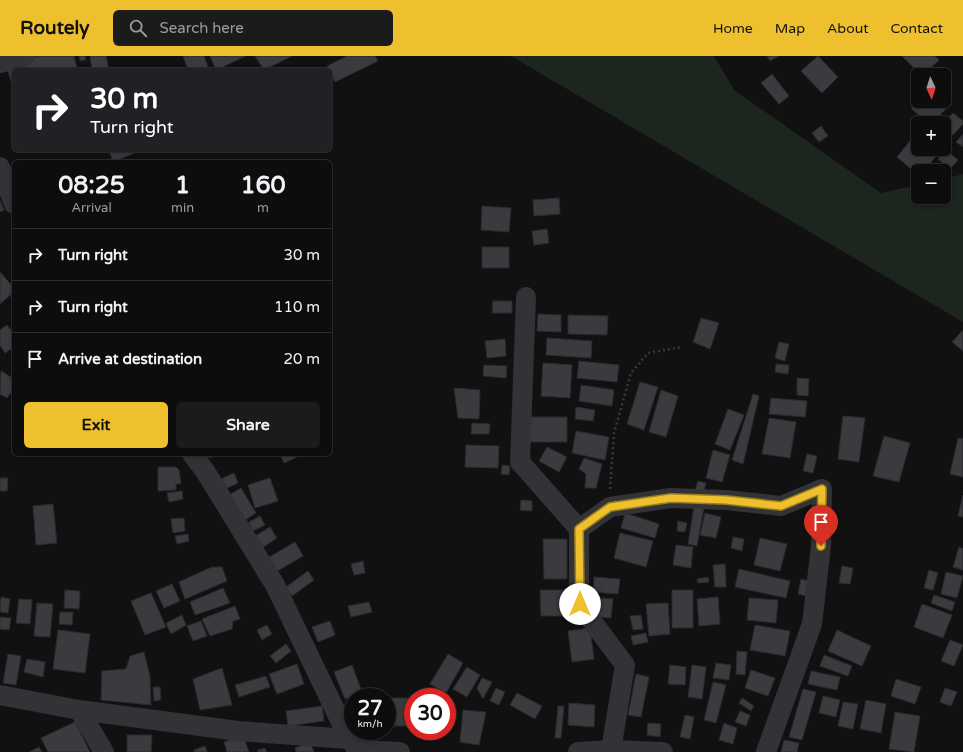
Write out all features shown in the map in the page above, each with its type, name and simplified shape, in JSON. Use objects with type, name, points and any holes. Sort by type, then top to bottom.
[{"type":"street","points":[[0,63],[25,56]]},
{"type":"street","points":[[0,167],[12,199]]},
{"type":"street","points":[[526,297],[520,462],[579,529],[580,604],[625,665],[599,751]]},
{"type":"street","points":[[194,456],[205,471],[275,584],[356,747]]},
{"type":"street","points":[[579,529],[610,507],[671,498],[726,500],[781,506],[822,489],[821,546],[812,624],[766,752]]},
{"type":"street","points":[[0,695],[79,710],[400,752]]},
{"type":"street","points":[[79,710],[104,752]]},
{"type":"street","points":[[578,752],[663,752]]},
{"type":"path","points":[[610,507],[610,477],[614,433],[631,373],[648,352],[682,347]]},
{"type":"shaded area","points":[[511,56],[714,56],[734,90],[881,193],[911,187],[911,204],[951,204],[951,177],[963,174],[963,322]]},
{"type":"building","points":[[38,56],[74,56],[77,68],[12,68],[12,85],[6,64]]},
{"type":"building","points":[[79,56],[85,56],[86,60],[80,61]]},
{"type":"building","points":[[90,56],[106,56],[109,68],[92,68]]},
{"type":"building","points":[[183,56],[204,56],[208,68],[187,68]]},
{"type":"building","points":[[210,56],[246,56],[220,68],[215,68]]},
{"type":"building","points":[[255,56],[292,56],[268,68],[263,68]]},
{"type":"building","points":[[347,56],[375,56],[378,61],[335,82],[332,76],[332,68],[328,68],[327,66]]},
{"type":"building","points":[[767,56],[779,56],[770,61]]},
{"type":"building","points":[[818,56],[838,77],[822,93],[801,71]]},
{"type":"building","points":[[902,56],[935,56],[939,60],[930,68],[914,68]]},
{"type":"building","points":[[772,74],[789,96],[779,104],[761,83]]},
{"type":"building","points":[[911,108],[946,109],[939,116],[920,116]]},
{"type":"building","points":[[953,113],[963,121],[963,124],[953,135],[951,133],[950,116]]},
{"type":"building","points":[[821,126],[828,136],[819,142],[812,133]]},
{"type":"building","points":[[963,134],[963,147],[956,142]]},
{"type":"building","points":[[911,140],[911,156],[936,156],[930,164],[911,164],[911,169],[897,157]]},
{"type":"building","points":[[110,152],[137,152],[118,160],[112,160]]},
{"type":"building","points":[[951,154],[958,160],[951,168],[951,164],[944,164],[938,159],[941,156],[951,156]]},
{"type":"building","points":[[559,198],[560,214],[534,216],[533,200]]},
{"type":"building","points":[[0,200],[4,210],[0,212]]},
{"type":"building","points":[[482,206],[511,208],[509,232],[481,230]]},
{"type":"building","points":[[547,229],[549,243],[534,245],[532,231]]},
{"type":"building","points":[[482,247],[509,247],[509,268],[482,268]]},
{"type":"building","points":[[0,272],[12,286],[12,294],[0,304]]},
{"type":"building","points":[[493,301],[512,301],[512,313],[492,313]]},
{"type":"building","points":[[538,314],[561,315],[561,332],[537,331]]},
{"type":"building","points":[[568,315],[608,316],[607,335],[568,334]]},
{"type":"building","points":[[701,318],[719,323],[710,349],[693,342]]},
{"type":"building","points":[[7,325],[12,331],[12,348],[5,353],[0,345],[0,330]]},
{"type":"building","points":[[963,330],[963,351],[952,342]]},
{"type":"building","points":[[547,338],[592,341],[591,358],[546,355]]},
{"type":"building","points":[[505,339],[506,356],[487,358],[485,341]]},
{"type":"building","points":[[779,342],[789,344],[785,361],[775,358]]},
{"type":"building","points":[[579,361],[619,365],[617,382],[577,378]]},
{"type":"building","points":[[543,363],[572,365],[570,398],[541,396]]},
{"type":"building","points":[[776,364],[789,365],[788,374],[775,372]]},
{"type":"building","points":[[484,365],[507,366],[506,378],[483,376]]},
{"type":"building","points":[[1,371],[12,378],[12,392],[7,398],[0,394]]},
{"type":"building","points":[[797,378],[809,379],[808,396],[797,395]]},
{"type":"building","points":[[640,382],[658,387],[644,430],[627,424]]},
{"type":"building","points":[[581,385],[614,390],[612,406],[579,401]]},
{"type":"building","points":[[454,388],[480,390],[479,419],[458,418]]},
{"type":"building","points":[[661,390],[678,396],[666,437],[649,432]]},
{"type":"building","points":[[753,394],[759,396],[743,464],[732,460]]},
{"type":"building","points":[[771,398],[807,401],[805,417],[769,414]]},
{"type":"building","points":[[576,407],[595,410],[593,421],[575,419]]},
{"type":"building","points":[[728,409],[744,415],[730,450],[715,444]]},
{"type":"building","points":[[843,416],[865,418],[859,462],[838,459]]},
{"type":"building","points":[[527,417],[567,417],[567,442],[526,442]]},
{"type":"building","points":[[769,418],[796,422],[790,458],[762,454]]},
{"type":"building","points":[[472,423],[490,424],[489,434],[471,434]]},
{"type":"building","points":[[576,431],[609,437],[605,460],[572,453]]},
{"type":"building","points":[[884,436],[910,443],[899,482],[873,476]]},
{"type":"building","points":[[958,438],[963,439],[963,477],[950,474]]},
{"type":"building","points":[[466,445],[499,446],[498,468],[465,467]]},
{"type":"building","points":[[547,447],[567,457],[559,472],[539,461]]},
{"type":"building","points":[[713,450],[730,455],[722,482],[706,478]]},
{"type":"building","points":[[807,454],[817,456],[813,473],[803,471]]},
{"type":"building","points":[[281,456],[300,456],[284,463]]},
{"type":"building","points":[[584,458],[602,464],[596,488],[585,488],[586,474],[579,469]]},
{"type":"building","points":[[502,465],[510,466],[509,475],[501,474]]},
{"type":"building","points":[[158,467],[176,467],[179,470],[181,484],[176,484],[176,490],[158,491]]},
{"type":"building","points":[[234,473],[238,483],[225,489],[221,479]]},
{"type":"building","points":[[0,478],[8,478],[7,491],[0,491]]},
{"type":"building","points":[[270,478],[278,501],[255,508],[248,485]]},
{"type":"building","points":[[698,481],[706,483],[703,495],[694,493]]},
{"type":"building","points":[[241,488],[256,513],[242,522],[226,497]]},
{"type":"building","points":[[182,491],[183,499],[169,502],[167,493]]},
{"type":"building","points":[[963,495],[963,517],[958,516]]},
{"type":"building","points":[[521,500],[532,501],[532,511],[520,510]]},
{"type":"building","points":[[53,504],[57,543],[36,545],[33,506]]},
{"type":"building","points":[[694,506],[704,507],[697,546],[688,544]]},
{"type":"building","points":[[625,513],[659,524],[655,538],[621,528]]},
{"type":"building","points":[[705,513],[721,517],[716,538],[700,535]]},
{"type":"building","points":[[260,516],[265,525],[253,531],[249,522]]},
{"type":"building","points":[[184,518],[185,531],[173,533],[171,519]]},
{"type":"building","points":[[678,521],[687,523],[685,532],[677,531]]},
{"type":"building","points":[[270,527],[277,538],[262,548],[255,536]]},
{"type":"building","points":[[620,533],[653,541],[646,567],[614,558]]},
{"type":"building","points":[[188,534],[189,541],[177,544],[175,536]]},
{"type":"building","points":[[733,537],[744,539],[742,551],[731,548]]},
{"type":"building","points":[[760,538],[787,544],[780,571],[754,565]]},
{"type":"building","points":[[543,539],[567,539],[567,579],[544,579]]},
{"type":"building","points":[[295,542],[303,556],[274,573],[266,559]]},
{"type":"building","points":[[676,545],[693,547],[691,568],[673,565]]},
{"type":"building","points":[[959,547],[963,549],[963,570],[953,567]]},
{"type":"building","points":[[363,561],[365,573],[354,575],[351,564]]},
{"type":"building","points":[[725,564],[726,587],[715,587],[713,565]]},
{"type":"building","points":[[842,566],[853,568],[850,584],[839,583]]},
{"type":"building","points":[[212,567],[222,567],[227,581],[185,599],[179,582]]},
{"type":"building","points":[[739,569],[790,581],[786,598],[735,587]]},
{"type":"building","points":[[929,570],[938,573],[933,590],[924,588]]},
{"type":"building","points":[[308,571],[314,580],[292,596],[286,587]]},
{"type":"building","points":[[946,572],[963,576],[957,598],[941,594]]},
{"type":"building","points":[[594,577],[620,579],[618,594],[593,592]]},
{"type":"building","points":[[708,577],[709,582],[698,583],[697,579]]},
{"type":"building","points":[[801,579],[809,581],[806,596],[798,594]]},
{"type":"building","points":[[172,584],[180,601],[164,608],[156,591]]},
{"type":"building","points":[[223,588],[230,603],[195,615],[190,602]]},
{"type":"building","points":[[65,590],[80,591],[79,609],[64,608]]},
{"type":"building","points":[[540,590],[563,590],[563,616],[541,616]]},
{"type":"building","points":[[672,590],[693,590],[693,628],[672,628]]},
{"type":"building","points":[[151,593],[166,627],[145,635],[131,601]]},
{"type":"building","points":[[934,595],[955,602],[952,611],[931,603]]},
{"type":"building","points":[[1,597],[10,599],[8,613],[0,612]]},
{"type":"building","points":[[592,597],[613,599],[611,618],[590,616]]},
{"type":"building","points":[[718,597],[720,624],[699,626],[697,599]]},
{"type":"building","points":[[749,598],[778,600],[776,623],[747,620]]},
{"type":"building","points":[[19,599],[32,600],[30,624],[16,623]]},
{"type":"building","points":[[369,602],[372,612],[351,617],[348,606]]},
{"type":"building","points":[[37,603],[53,604],[50,637],[34,636]]},
{"type":"building","points":[[668,603],[670,634],[649,636],[646,604]]},
{"type":"building","points":[[922,604],[952,615],[943,638],[914,627]]},
{"type":"building","points":[[235,606],[240,619],[233,621],[232,629],[210,636],[202,619]]},
{"type":"building","points":[[60,612],[73,612],[72,625],[59,624]]},
{"type":"building","points":[[182,615],[186,625],[171,634],[166,623]]},
{"type":"building","points":[[641,615],[643,629],[633,630],[630,616]]},
{"type":"building","points":[[0,617],[11,618],[9,630],[0,629]]},
{"type":"building","points":[[201,621],[207,636],[193,641],[187,626]]},
{"type":"building","points":[[330,621],[335,635],[318,642],[312,627]]},
{"type":"building","points":[[267,625],[272,634],[262,640],[257,630]]},
{"type":"building","points":[[755,625],[790,631],[785,656],[750,650]]},
{"type":"building","points":[[590,628],[594,659],[572,662],[568,631]]},
{"type":"building","points":[[58,630],[90,634],[85,673],[53,669]]},
{"type":"building","points":[[837,630],[871,646],[862,666],[828,651]]},
{"type":"building","points":[[646,633],[648,642],[633,645],[631,636]]},
{"type":"building","points":[[950,640],[963,645],[954,666],[941,661]]},
{"type":"building","points":[[286,644],[291,651],[276,663],[270,656]]},
{"type":"building","points":[[737,651],[747,652],[745,675],[736,674]]},
{"type":"building","points":[[144,652],[150,677],[151,705],[101,700],[102,671],[126,669],[130,656]]},
{"type":"building","points":[[8,654],[21,656],[16,685],[3,683]]},
{"type":"building","points":[[448,654],[463,663],[449,688],[437,688],[430,684]]},
{"type":"building","points":[[824,655],[852,666],[848,676],[820,666]]},
{"type":"building","points":[[27,659],[45,662],[43,677],[24,672]]},
{"type":"building","points":[[716,663],[731,665],[729,680],[713,678]]},
{"type":"building","points":[[297,664],[304,684],[277,694],[269,674]]},
{"type":"building","points":[[352,665],[361,688],[344,688],[344,697],[334,672]]},
{"type":"building","points":[[670,665],[686,667],[685,685],[668,684]]},
{"type":"building","points":[[692,665],[706,667],[702,699],[688,697]]},
{"type":"building","points":[[467,667],[480,675],[467,697],[456,691],[456,688],[454,688]]},
{"type":"building","points":[[222,668],[232,705],[200,710],[193,679]]},
{"type":"building","points":[[751,670],[775,678],[768,696],[745,688]]},
{"type":"building","points":[[811,671],[840,677],[837,690],[808,684]]},
{"type":"building","points":[[636,674],[649,677],[641,717],[628,715]]},
{"type":"building","points":[[266,676],[270,687],[239,697],[235,685]]},
{"type":"building","points":[[482,678],[492,682],[483,699],[477,688]]},
{"type":"building","points":[[896,679],[921,687],[915,704],[891,696]]},
{"type":"building","points":[[713,682],[726,685],[716,723],[704,720]]},
{"type":"building","points":[[153,687],[160,687],[161,700],[154,701]]},
{"type":"building","points":[[496,688],[505,692],[499,705],[490,701]]},
{"type":"building","points":[[945,688],[957,692],[951,706],[940,702]]},
{"type":"building","points":[[803,689],[816,692],[802,740],[789,737]]},
{"type":"building","points":[[517,693],[542,706],[535,719],[510,705]]},
{"type":"building","points":[[823,696],[840,700],[836,717],[819,713]]},
{"type":"building","points":[[396,698],[404,698],[404,726],[396,726]]},
{"type":"building","points":[[742,698],[754,706],[751,711],[739,703]]},
{"type":"building","points":[[866,700],[886,704],[881,733],[860,729]]},
{"type":"building","points":[[843,702],[858,704],[853,729],[838,726]]},
{"type":"building","points":[[569,703],[595,705],[594,727],[568,725]]},
{"type":"building","points":[[322,706],[324,721],[288,726],[286,711]]},
{"type":"building","points":[[558,706],[564,706],[561,738],[555,738]]},
{"type":"building","points":[[463,710],[486,712],[479,745],[460,742]]},
{"type":"building","points":[[740,711],[750,715],[746,726],[735,722]]},
{"type":"building","points":[[895,712],[920,716],[914,752],[889,749]]},
{"type":"building","points":[[685,715],[694,717],[690,739],[680,737]]},
{"type":"building","points":[[75,722],[90,752],[48,752],[41,738]]},
{"type":"building","points":[[648,723],[661,724],[660,737],[647,735]]},
{"type":"building","points":[[724,723],[737,728],[733,744],[719,740]]},
{"type":"building","points":[[127,735],[152,735],[151,752],[127,752]]},
{"type":"building","points":[[243,735],[249,752],[227,752],[224,742]]},
{"type":"building","points":[[363,740],[370,740],[366,744]]},
{"type":"building","points":[[784,740],[799,743],[797,752],[781,752]]},
{"type":"building","points":[[310,742],[314,752],[296,752],[295,748]]},
{"type":"building","points":[[205,746],[207,752],[194,752],[194,750]]},
{"type":"building","points":[[39,747],[42,752],[29,752]]},
{"type":"building","points":[[265,748],[267,752],[258,752],[258,750]]},
{"type":"route","points":[[580,604],[579,529],[610,507],[671,498],[726,500],[781,506],[822,489],[821,546]]}]
